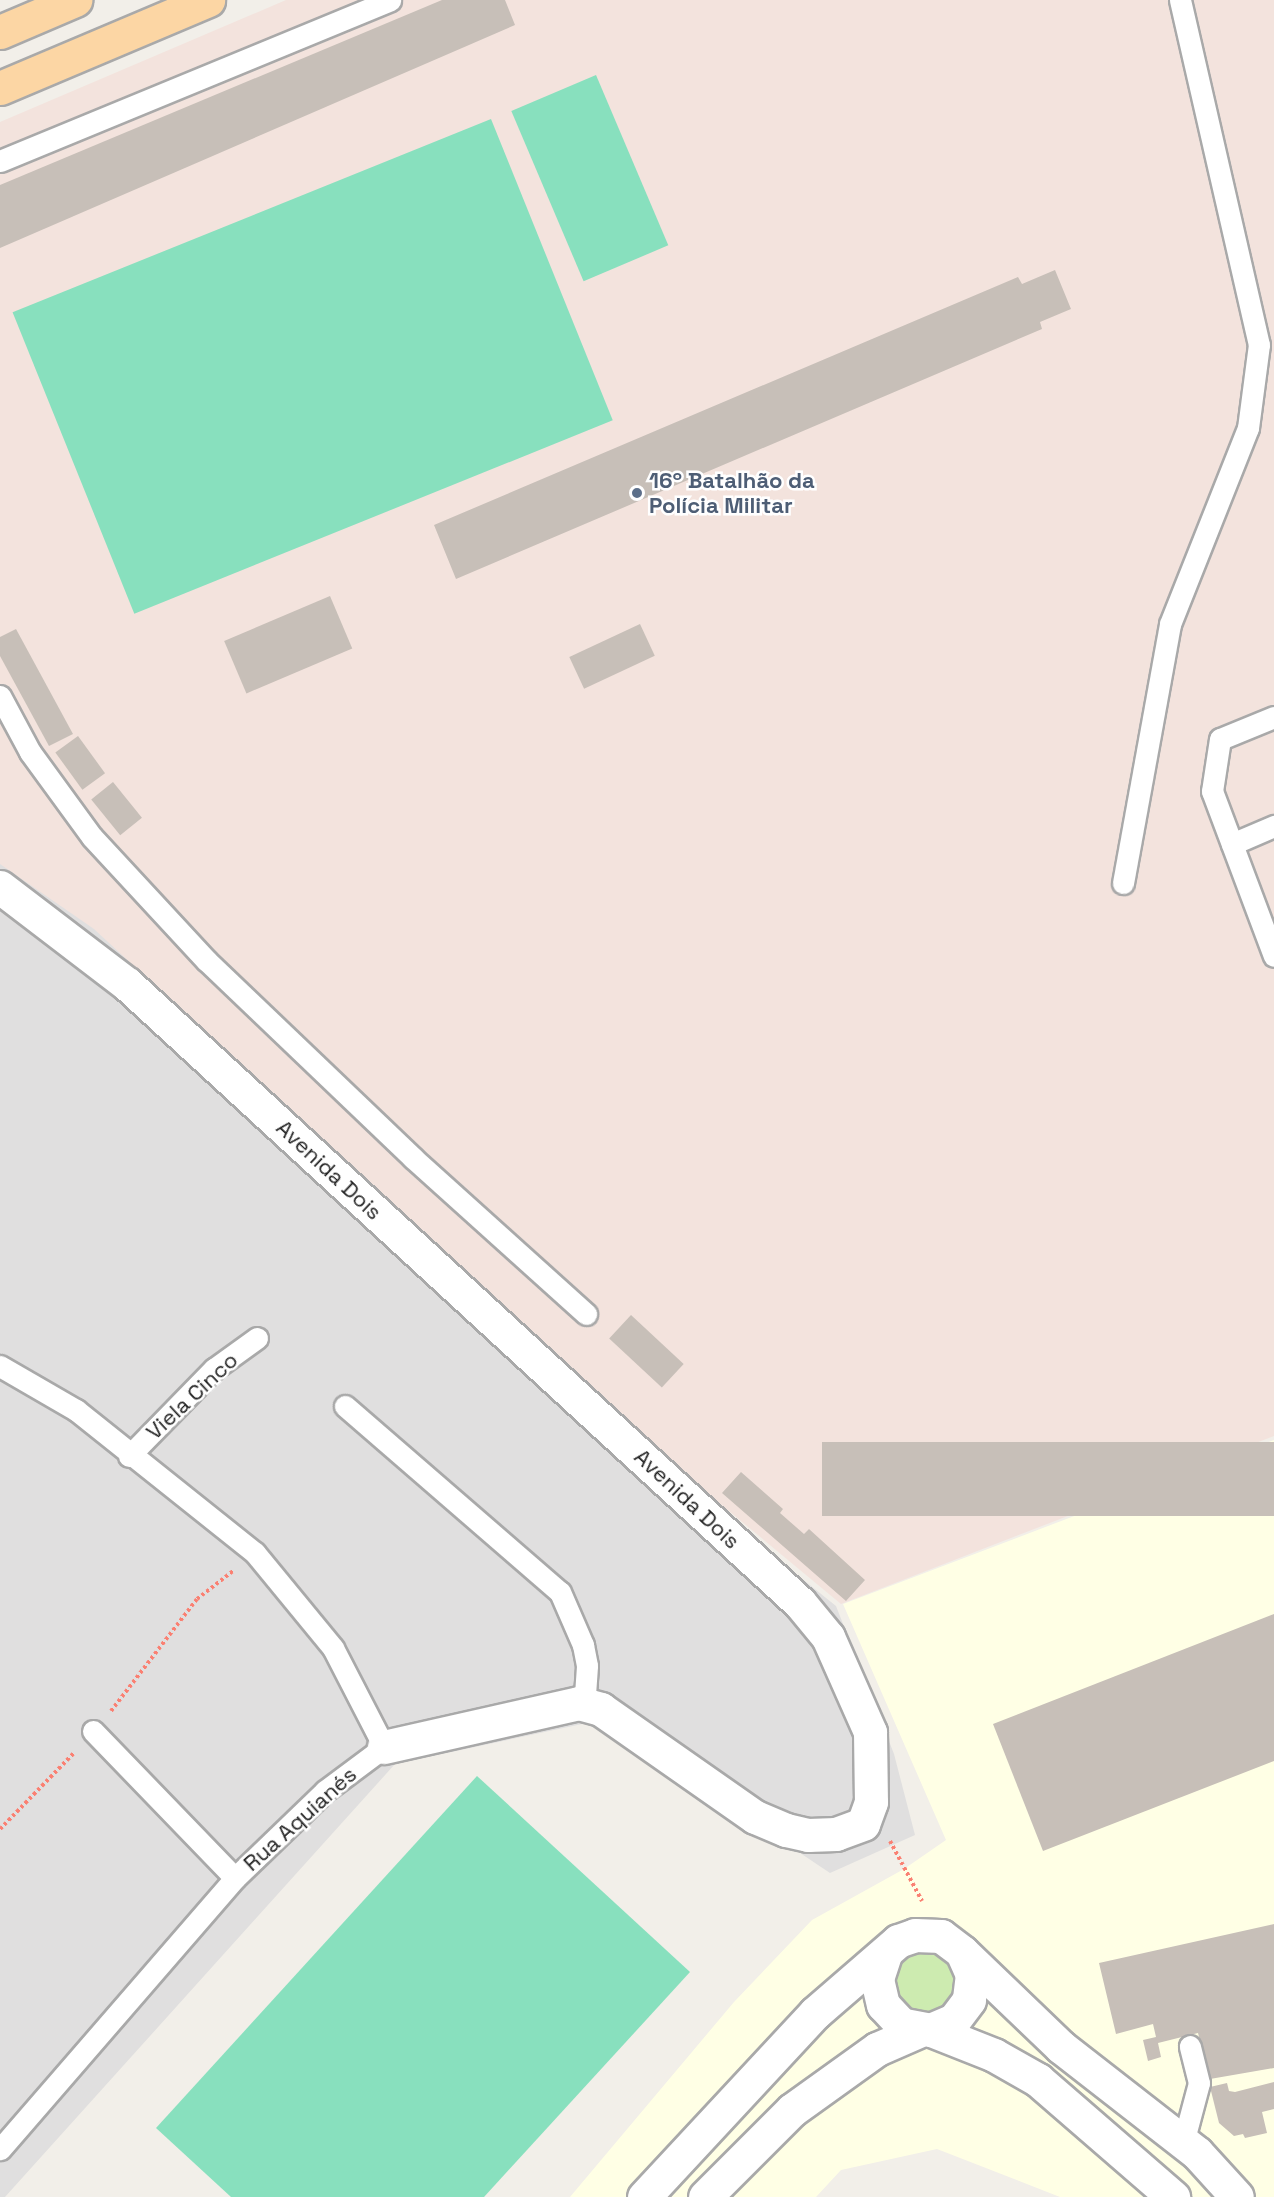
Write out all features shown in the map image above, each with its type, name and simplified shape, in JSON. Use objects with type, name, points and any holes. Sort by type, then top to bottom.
[{"type":"main road","points":[[0,32],[75,0]]},
{"type":"main road","points":[[0,88],[208,0]]},
{"type":"street","name":"Avenida Dois","points":[[0,887],[127,984],[800,1603],[828,1637],[870,1732],[871,1802]]},
{"type":"street","points":[[384,1747],[478,1728],[548,1707],[584,1705],[601,1709],[755,1816],[786,1830],[836,1834],[863,1824],[871,1802]]},
{"type":"street","points":[[644,2197],[814,2013],[898,1941],[915,1935],[951,1944],[1061,2047],[1183,2143],[1237,2197]]},
{"type":"street","points":[[705,2197],[792,2110],[819,2090],[877,2049],[954,2020],[969,2000],[972,1974],[951,1944]]},
{"type":"street","points":[[885,1954],[877,1979],[883,2005],[901,2024],[926,2030],[994,2055],[1038,2080],[1173,2197]]},
{"type":"lane","points":[[0,161],[390,0]]},
{"type":"lane","points":[[1123,883],[1170,624],[1248,428],[1259,345],[1180,0]]},
{"type":"lane","points":[[0,696],[30,752],[92,837],[207,961],[413,1158],[586,1314]]},
{"type":"lane","points":[[1274,717],[1220,739],[1212,791],[1274,956]]},
{"type":"lane","points":[[1232,844],[1274,826]]},
{"type":"lane","name":"Viela Cinco","points":[[129,1456],[214,1369],[257,1338]]},
{"type":"lane","points":[[0,1366],[76,1410],[129,1456],[166,1479],[255,1553],[333,1648],[384,1747]]},
{"type":"lane","points":[[345,1406],[560,1592],[583,1645],[586,1666],[584,1705]]},
{"type":"lane","points":[[93,1731],[235,1878]]},
{"type":"lane","name":"Rua Aquianés","points":[[0,2149],[235,1878],[325,1791],[384,1747]]},
{"type":"lane","points":[[1183,2143],[1199,2083],[1190,2046]]},
{"type":"path","points":[[0,1829],[93,1731],[197,1599],[255,1553]]},
{"type":"path","points":[[871,1802],[951,1944]]},
{"type":"shaded area","name":"16º Batalhão da Polícia Militar","points":[[286,0],[1274,0],[1274,1436],[841,1604],[647,1443],[94,929],[0,864],[0,122]]},
{"type":"shaded area","points":[[0,859],[156,964],[641,1449],[836,1606],[894,1754],[915,1835],[830,1873],[601,1720],[395,1764],[5,2197],[0,2197]]},
{"type":"shaded area","points":[[1274,1440],[1274,2197],[1060,2197],[937,2149],[841,2170],[816,2197],[570,2197],[734,2002],[812,1920],[904,1869],[946,1840],[843,1604]]},
{"type":"green space","points":[[596,75],[668,245],[584,281],[511,111]]},
{"type":"green space","points":[[491,119],[613,420],[134,614],[13,312]]},
{"type":"green space","points":[[477,1776],[690,1972],[484,2197],[231,2197],[156,2128]]},
{"type":"green space","points":[[938,1945],[963,1978],[943,2014],[914,2016],[893,1997],[891,1968],[898,1956]]},
{"type":"building","points":[[442,0],[505,0],[515,25],[0,248],[0,185]]},
{"type":"building","points":[[1055,270],[1071,309],[1040,322],[1042,329],[456,579],[434,525],[1018,277],[1022,284]]},
{"type":"building","points":[[330,596],[352,648],[246,693],[224,641]]},
{"type":"building","points":[[640,624],[655,656],[584,689],[569,657]]},
{"type":"building","points":[[16,629],[73,734],[49,746],[0,656],[0,637]]},
{"type":"building","points":[[78,736],[105,773],[82,790],[55,752]]},
{"type":"building","points":[[113,782],[142,818],[120,835],[91,800]]},
{"type":"building","points":[[631,1315],[684,1364],[662,1388],[609,1338]]},
{"type":"building","points":[[822,1442],[1274,1442],[1274,1516],[822,1516]]},
{"type":"building","points":[[741,1472],[783,1509],[780,1513],[804,1534],[809,1529],[865,1580],[846,1601],[722,1493]]},
{"type":"building","points":[[1274,1614],[1274,1761],[1043,1851],[993,1724]]},
{"type":"building","points":[[1274,1924],[1274,2068],[1210,2079],[1198,2033],[1158,2043],[1161,2057],[1148,2061],[1143,2040],[1156,2037],[1153,2024],[1116,2034],[1099,1963]]},
{"type":"building","points":[[1274,2082],[1274,2109],[1262,2112],[1267,2133],[1245,2138],[1243,2134],[1234,2136],[1219,2123],[1210,2087],[1227,2083],[1229,2091],[1235,2092]]},
{"type":"place","name":"16º Batalhão da Polícia Militar","points":[[637,493]]}]
